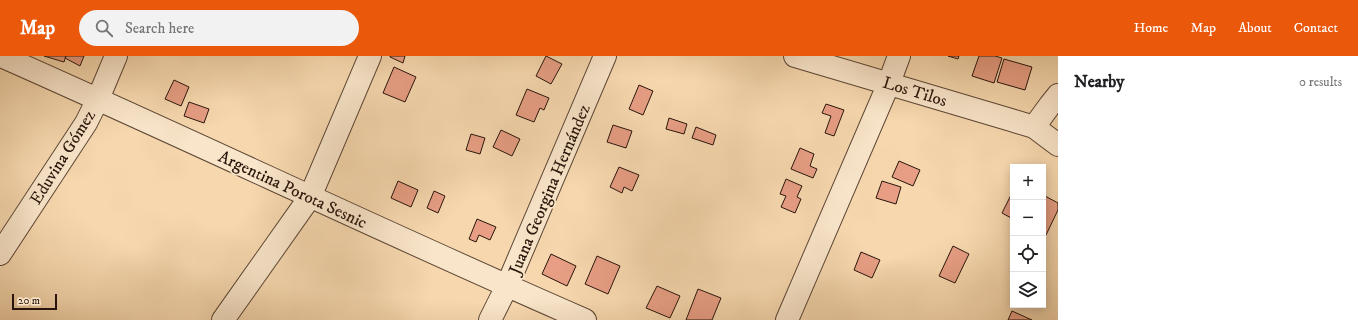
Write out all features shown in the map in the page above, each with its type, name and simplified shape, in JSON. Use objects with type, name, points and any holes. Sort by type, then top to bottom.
[{"type":"street","name":"Argentina Porota Sesnic","points":[[1,56],[585,320]]},
{"type":"street","name":"Eduvina Gómez","points":[[0,254],[74,142],[98,99],[116,56]]},
{"type":"street","points":[[223,320],[310,197],[370,56]]},
{"type":"street","name":"Juana Georgina Hernández","points":[[490,320],[507,286],[605,56]]},
{"type":"street","name":"Los Tilos","points":[[795,56],[889,83],[1034,128],[1058,145]]},
{"type":"street","points":[[787,320],[889,83],[899,56]]},
{"type":"street","points":[[1034,128],[1058,95]]},
{"type":"building","points":[[44,56],[66,56],[64,62]]},
{"type":"building","points":[[66,56],[84,56],[80,66],[65,58]]},
{"type":"building","points":[[390,56],[405,56],[403,63]]},
{"type":"building","points":[[546,56],[562,64],[551,84],[536,76]]},
{"type":"building","points":[[948,56],[959,56],[958,59]]},
{"type":"building","points":[[979,56],[995,56],[1002,58],[994,83],[972,76]]},
{"type":"building","points":[[1004,59],[1032,67],[1025,90],[997,82]]},
{"type":"building","points":[[394,67],[416,77],[405,102],[383,93]]},
{"type":"building","points":[[174,80],[189,87],[181,106],[165,99]]},
{"type":"building","points":[[639,85],[653,91],[643,115],[629,109]]},
{"type":"building","points":[[527,89],[549,98],[544,110],[540,108],[534,122],[516,115]]},
{"type":"building","points":[[189,102],[209,109],[204,123],[184,116]]},
{"type":"building","points":[[826,104],[844,110],[834,136],[825,133],[831,116],[822,113]]},
{"type":"building","points":[[669,118],[687,124],[684,134],[666,129]]},
{"type":"building","points":[[613,125],[632,131],[626,148],[607,142]]},
{"type":"building","points":[[696,127],[716,135],[713,145],[692,138]]},
{"type":"building","points":[[501,130],[520,139],[512,156],[493,147]]},
{"type":"building","points":[[471,134],[485,138],[480,154],[466,150]]},
{"type":"building","points":[[800,148],[814,154],[810,166],[817,169],[813,178],[791,169]]},
{"type":"building","points":[[899,161],[920,170],[913,186],[892,177]]},
{"type":"building","points":[[619,167],[639,175],[632,191],[624,187],[622,193],[610,187]]},
{"type":"building","points":[[786,179],[802,186],[797,197],[801,199],[795,213],[781,207],[786,196],[780,194]]},
{"type":"building","points":[[398,181],[418,190],[411,207],[391,198]]},
{"type":"building","points":[[882,181],[901,187],[896,204],[876,198]]},
{"type":"building","points":[[434,191],[445,196],[438,213],[427,208]]},
{"type":"building","points":[[1010,197],[1010,217],[1002,213]]},
{"type":"building","points":[[1046,197],[1058,203],[1058,210],[1046,235]]},
{"type":"building","points":[[477,219],[496,227],[490,240],[479,235],[476,242],[469,239]]},
{"type":"building","points":[[953,246],[969,254],[955,283],[939,276]]},
{"type":"building","points":[[861,252],[880,260],[872,278],[854,270]]},
{"type":"building","points":[[551,254],[576,266],[567,286],[542,274]]},
{"type":"building","points":[[597,256],[620,266],[608,294],[585,284]]},
{"type":"building","points":[[657,286],[680,296],[670,318],[646,308]]},
{"type":"building","points":[[698,289],[721,298],[712,320],[686,320]]},
{"type":"building","points":[[1012,311],[1032,320],[1008,320]]}]
